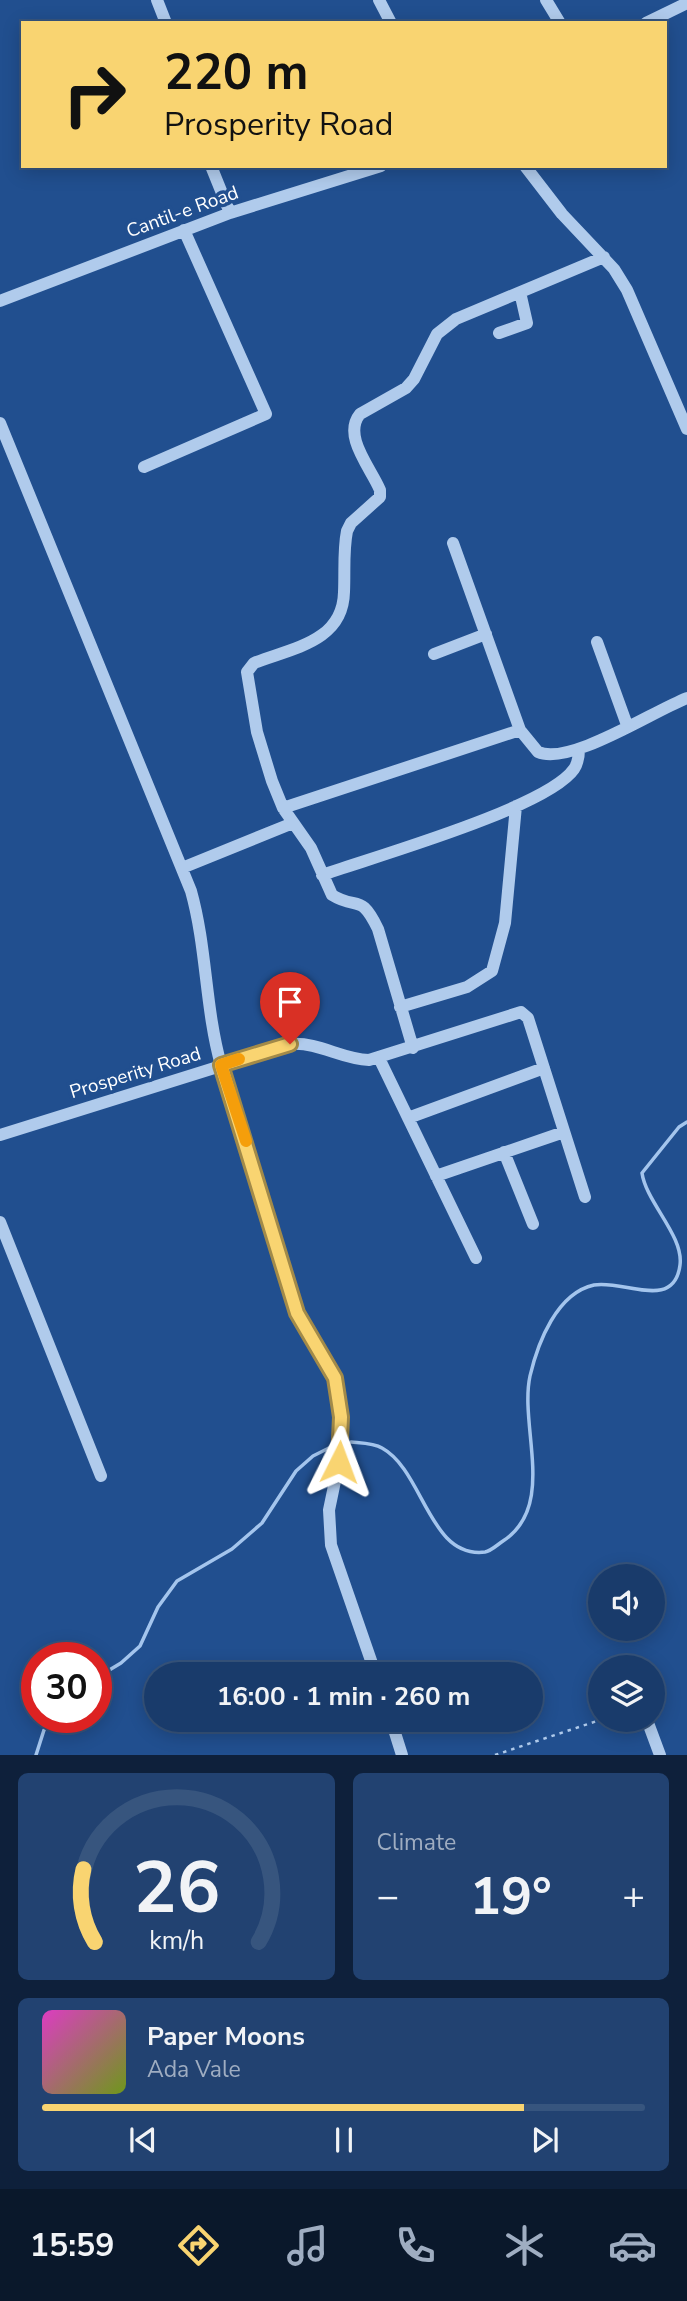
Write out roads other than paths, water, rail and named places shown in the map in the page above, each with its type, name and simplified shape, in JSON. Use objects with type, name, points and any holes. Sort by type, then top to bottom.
[{"type":"street","points":[[157,0],[165,21]]},
{"type":"street","points":[[379,0],[390,21]]},
{"type":"street","points":[[546,0],[559,21]]},
{"type":"street","points":[[649,21],[679,4]]},
{"type":"street","points":[[212,168],[230,213]]},
{"type":"street","name":"Cantil-e Road","points":[[0,301],[230,213],[375,168]]},
{"type":"street","points":[[527,168],[562,214],[604,257],[627,290],[687,429]]},
{"type":"street","points":[[144,467],[265,414],[184,230]]},
{"type":"street","points":[[413,1048],[369,911],[360,903],[332,895],[311,848],[283,808],[263,756],[247,672],[254,663],[316,640],[332,629],[341,613],[347,531],[351,523],[380,497],[380,490],[353,434],[355,420],[370,407],[406,388],[414,379],[437,334],[456,319],[604,257]]},
{"type":"street","points":[[499,333],[527,323],[520,292]]},
{"type":"street","points":[[0,423],[182,868],[202,936],[210,1008],[221,1065],[297,1313],[335,1378],[340,1395],[339,1462],[328,1529],[334,1556],[371,1662]]},
{"type":"street","points":[[453,543],[520,730],[531,746],[546,756],[579,749],[687,698]]},
{"type":"street","points":[[434,654],[486,635]]},
{"type":"street","points":[[597,642],[626,725]]},
{"type":"street","points":[[283,808],[520,730]]},
{"type":"street","points":[[323,875],[516,806],[544,792],[573,771],[579,749]]},
{"type":"street","points":[[400,1007],[467,987],[492,971],[505,923],[516,806]]},
{"type":"street","points":[[182,868],[293,823]]},
{"type":"street","name":"Prosperity Road","points":[[0,1135],[274,1048],[305,1043],[354,1059],[379,1058],[523,1012],[544,1068]]},
{"type":"street","points":[[379,1058],[476,1258]]},
{"type":"street","points":[[408,1118],[544,1068],[585,1197]]},
{"type":"street","points":[[436,1176],[564,1132]]},
{"type":"street","points":[[504,1152],[533,1224]]},
{"type":"street","points":[[0,1222],[101,1476]]},
{"type":"street","points":[[395,1732],[402,1755]]},
{"type":"street","points":[[651,1732],[660,1755]]},
{"type":"waterway","points":[[351,1442],[379,1446],[396,1459],[439,1528],[451,1542],[466,1550],[490,1550],[519,1526],[528,1508],[532,1487],[528,1396],[530,1376],[544,1334],[560,1308],[581,1290],[606,1284],[658,1290],[668,1287],[676,1279],[680,1254],[671,1231],[650,1196],[642,1173],[679,1127],[687,1122]]},
{"type":"waterway","points":[[112,1668],[140,1646],[158,1607],[177,1581],[232,1549],[262,1523],[296,1471],[313,1456],[331,1447]]},
{"type":"waterway","points":[[36,1755],[43,1733]]}]
